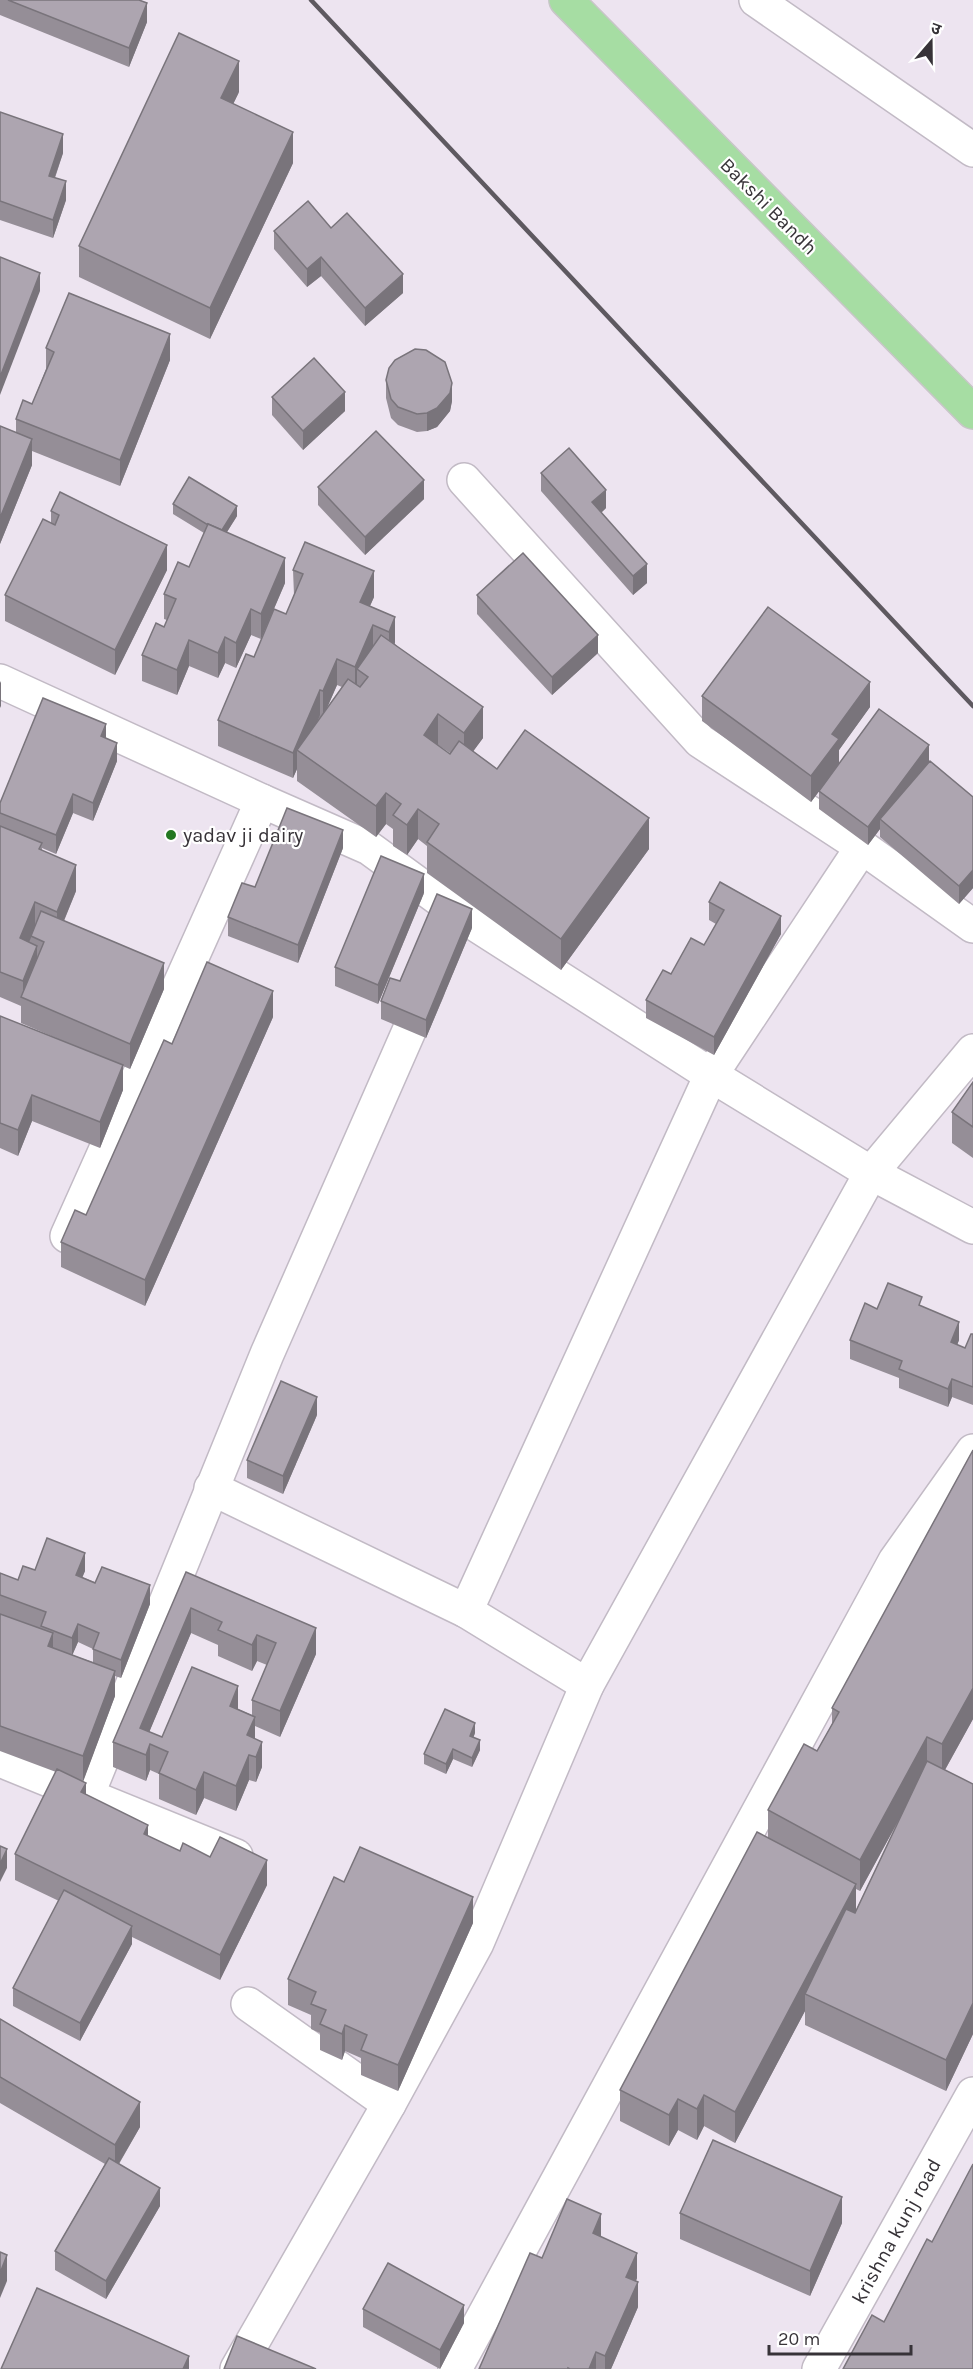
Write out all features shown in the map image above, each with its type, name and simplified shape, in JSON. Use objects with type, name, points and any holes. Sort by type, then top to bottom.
[{"type":"main road","name":"Bakshi Bandh","points":[[566,0],[973,412]]},
{"type":"street","points":[[756,0],[973,150]]},
{"type":"street","points":[[464,480],[700,741],[862,847],[973,926]]},
{"type":"street","points":[[0,681],[369,848],[461,915],[711,1075],[871,1173],[973,1227]]},
{"type":"street","points":[[67,1236],[262,801]]},
{"type":"street","points":[[466,1611],[711,1075],[862,847]]},
{"type":"street","points":[[87,1796],[267,1354],[461,915]]},
{"type":"street","points":[[237,2369],[389,2104],[477,1943],[587,1685],[871,1173],[973,1051]]},
{"type":"street","points":[[456,2369],[895,1561],[973,1451]]},
{"type":"street","points":[[211,1488],[466,1611],[587,1685]]},
{"type":"street","points":[[0,1760],[236,1856]]},
{"type":"street","points":[[248,2004],[389,2104]]},
{"type":"street","name":"krishna kunj road","points":[[819,2369],[973,2094]]},
{"type":"building","points":[[8,0],[139,0],[147,3],[129,48]]},
{"type":"building","points":[[179,33],[239,61],[221,98],[293,132],[210,308],[79,246]]},
{"type":"building","points":[[0,112],[63,134],[49,176],[66,181],[53,220],[0,201]]},
{"type":"building","points":[[308,201],[331,228],[347,213],[403,274],[365,308],[321,257],[307,269],[274,231]]},
{"type":"building","points":[[0,257],[40,273],[0,377]]},
{"type":"building","points":[[69,293],[170,334],[120,460],[16,419],[23,400],[32,404],[54,352],[46,348]]},
{"type":"building","points":[[415,349],[426,350],[445,362],[452,383],[450,393],[437,408],[427,413],[417,414],[398,407],[391,399],[386,380],[389,368],[395,360]]},
{"type":"building","points":[[314,358],[345,392],[303,431],[272,397]]},
{"type":"building","points":[[0,426],[32,439],[0,518]]},
{"type":"building","points":[[376,431],[424,480],[365,537],[318,487]]},
{"type":"building","points":[[569,448],[606,490],[592,502],[647,564],[633,576],[541,473]]},
{"type":"building","points":[[189,477],[237,506],[222,530],[208,525],[173,504]]},
{"type":"building","points":[[60,492],[167,545],[115,650],[5,595],[43,519],[55,525],[59,515],[51,511]]},
{"type":"building","points":[[208,524],[285,558],[261,614],[251,609],[236,643],[225,637],[218,653],[189,640],[177,670],[142,655],[156,623],[164,627],[176,599],[164,594],[178,562],[189,567]]},
{"type":"building","points":[[305,542],[374,571],[360,602],[395,617],[389,632],[373,625],[355,667],[337,659],[323,691],[320,690],[293,753],[218,720],[246,654],[254,657],[274,609],[286,614],[303,574],[293,570]]},
{"type":"building","points":[[523,553],[598,635],[552,677],[477,595]]},
{"type":"building","points":[[768,607],[870,682],[832,734],[839,739],[811,776],[702,696]]},
{"type":"building","points":[[381,635],[483,707],[464,733],[438,714],[424,735],[450,754],[459,741],[497,769],[525,730],[649,818],[561,939],[427,842],[439,824],[418,809],[407,825],[393,815],[401,804],[386,793],[376,806],[297,750],[348,679],[360,687],[368,677],[357,669]]},
{"type":"building","points":[[43,698],[106,724],[101,736],[117,743],[93,803],[73,794],[56,835],[0,813],[0,803]]},
{"type":"building","points":[[879,709],[929,745],[868,827],[819,791]]},
{"type":"building","points":[[930,761],[973,797],[973,870],[959,886],[880,819]]},
{"type":"building","points":[[287,808],[343,830],[298,945],[228,917],[242,883],[255,887]]},
{"type":"building","points":[[0,826],[42,843],[39,849],[76,865],[57,912],[35,902],[20,938],[37,946],[23,981],[0,972]]},
{"type":"building","points":[[381,856],[424,874],[378,985],[335,967]]},
{"type":"building","points":[[720,882],[781,916],[714,1037],[646,1000],[663,970],[671,974],[691,938],[704,945],[724,910],[709,902]]},
{"type":"building","points":[[437,894],[472,909],[426,1020],[381,1001],[390,978],[400,981]]},
{"type":"building","points":[[41,911],[164,963],[130,1044],[21,997],[44,942],[31,936]]},
{"type":"building","points":[[207,962],[273,991],[145,1280],[61,1242],[75,1210],[86,1215],[164,1040],[172,1044]]},
{"type":"building","points":[[0,1016],[123,1065],[100,1122],[32,1095],[18,1130],[0,1123]]},
{"type":"building","points":[[973,1082],[973,1127],[952,1112]]},
{"type":"building","points":[[888,1283],[922,1297],[919,1305],[959,1322],[951,1342],[965,1348],[973,1334],[973,1387],[952,1379],[948,1389],[899,1369],[902,1361],[850,1340],[865,1303],[877,1309]]},
{"type":"building","points":[[281,1381],[317,1397],[283,1476],[247,1460]]},
{"type":"building","points":[[973,1450],[973,1688],[942,1744],[927,1737],[860,1860],[768,1810],[804,1744],[817,1751],[839,1712],[832,1708]]},
{"type":"building","points":[[47,1538],[85,1553],[76,1575],[95,1583],[102,1567],[150,1585],[121,1660],[93,1649],[99,1633],[78,1624],[72,1638],[41,1626],[46,1612],[0,1595],[0,1573],[18,1580],[23,1566],[35,1570]]},
{"type":"building","points":[[186,1572],[316,1628],[280,1711],[252,1700],[276,1643],[257,1635],[252,1645],[218,1630],[222,1622],[191,1608],[140,1728],[162,1737],[192,1667],[238,1686],[230,1706],[255,1717],[247,1735],[262,1742],[256,1757],[249,1755],[236,1786],[204,1772],[196,1790],[159,1773],[168,1752],[150,1744],[146,1755],[113,1742]]},
{"type":"building","points":[[0,1614],[53,1633],[48,1646],[115,1671],[83,1756],[0,1726]]},
{"type":"building","points":[[445,1709],[475,1723],[470,1736],[480,1740],[472,1758],[453,1749],[446,1764],[424,1754]]},
{"type":"building","points":[[927,1761],[973,1784],[973,2003],[946,2060],[805,1994],[846,1909],[855,1913]]},
{"type":"building","points":[[57,1769],[86,1783],[81,1792],[148,1825],[144,1834],[180,1851],[183,1843],[210,1857],[220,1837],[267,1860],[220,1955],[15,1854]]},
{"type":"building","points":[[757,1832],[856,1884],[735,2112],[704,2095],[697,2109],[678,2099],[669,2115],[620,2090]]},
{"type":"building","points":[[0,1846],[7,1849],[0,1864]]},
{"type":"building","points":[[360,1847],[473,1897],[398,2065],[361,2050],[367,2035],[345,2025],[342,2034],[320,2024],[326,2010],[311,2004],[316,1992],[288,1979],[334,1877],[344,1882]]},
{"type":"building","points":[[64,1890],[132,1926],[80,2023],[13,1988]]},
{"type":"building","points":[[0,2019],[140,2102],[115,2145],[0,2077]]},
{"type":"building","points":[[713,2140],[842,2197],[810,2271],[680,2213]]},
{"type":"building","points":[[109,2158],[160,2188],[106,2281],[55,2251]]},
{"type":"building","points":[[973,2164],[973,2369],[843,2369],[872,2315],[884,2322],[927,2239],[932,2242]]},
{"type":"building","points":[[567,2199],[601,2214],[593,2233],[637,2253],[626,2277],[638,2282],[605,2356],[596,2352],[589,2369],[479,2369],[530,2253],[542,2258]]},
{"type":"building","points":[[0,2252],[7,2255],[0,2273]]},
{"type":"building","points":[[388,2263],[464,2305],[440,2350],[363,2309]]},
{"type":"building","points":[[37,2288],[189,2356],[183,2369],[1,2369]]},
{"type":"building","points":[[237,2336],[316,2369],[224,2369]]},
{"type":"railway","points":[[311,0],[973,706]]},
{"type":"place","name":"yadav ji dairy","points":[[171,835]]}]
